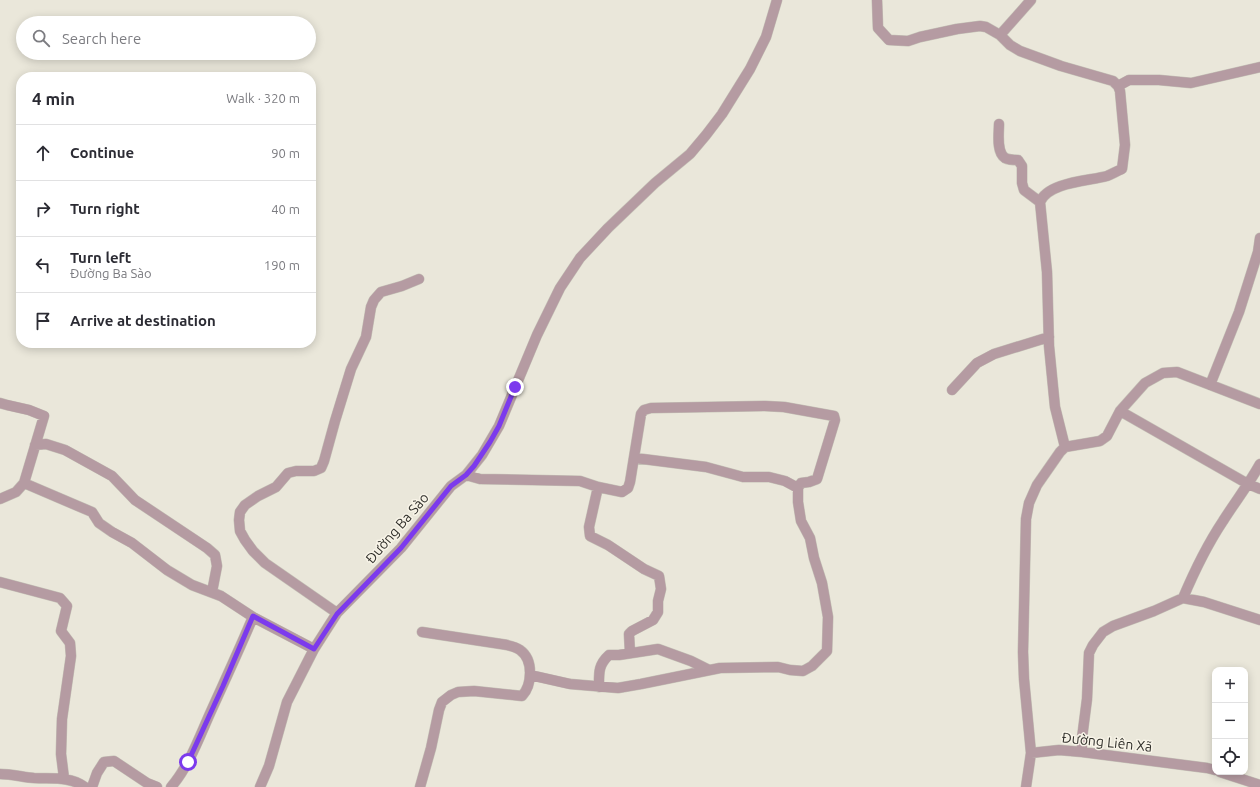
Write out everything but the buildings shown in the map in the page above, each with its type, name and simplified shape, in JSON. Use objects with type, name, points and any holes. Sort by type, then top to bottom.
[{"type":"street","name":"Đường Ba Sào","points":[[260,787],[269,766],[287,702],[314,649],[337,614],[401,548],[451,486],[466,475],[482,455],[499,426],[537,335],[560,288],[580,258],[608,228],[656,183],[690,154],[714,125],[753,63],[766,37],[777,0]]},
{"type":"street","points":[[877,0],[878,28],[889,40],[908,41],[920,37],[974,26],[986,27],[1000,35],[1010,45],[1020,51],[1061,66],[1113,81],[1118,86],[1120,92],[1125,145],[1122,169],[1108,176],[1059,186],[1046,194],[1040,202],[1047,272],[1049,336],[1055,406],[1065,447]]},
{"type":"street","points":[[1000,35],[1031,0]]},
{"type":"street","points":[[1118,86],[1129,80],[1160,80],[1191,84],[1260,66]]},
{"type":"street","points":[[999,124],[999,147],[1002,155],[1007,159],[1018,160],[1022,166],[1022,183],[1024,190],[1040,202]]},
{"type":"street","points":[[1210,385],[1239,312],[1258,252],[1260,238]]},
{"type":"street","points":[[337,614],[265,563],[253,551],[240,531],[240,512],[246,505],[258,496],[276,487],[288,473],[296,471],[314,471],[320,468],[324,462],[351,369],[366,337],[371,307],[374,300],[381,292],[419,279]]},
{"type":"street","points":[[952,390],[977,363],[994,354],[1049,336]]},
{"type":"street","points":[[1026,787],[1031,752],[1024,666],[1023,619],[1026,519],[1029,503],[1037,484],[1065,447],[1104,439],[1120,411],[1145,384],[1163,373],[1177,372],[1260,404]]},
{"type":"street","points":[[0,403],[29,410],[44,416],[24,483],[16,492],[0,499]]},
{"type":"street","points":[[466,475],[480,479],[580,482],[622,492],[628,488],[630,482],[641,414],[644,410],[651,408],[765,406],[834,416],[835,420],[817,479],[801,483],[798,488],[798,502],[801,521],[810,538],[814,558],[822,583],[828,617],[827,651],[812,666],[802,671],[778,667],[754,666],[720,668],[618,688],[570,684],[530,674]]},
{"type":"street","points":[[1120,411],[1248,484],[1260,489]]},
{"type":"street","points":[[35,445],[46,444],[64,450],[112,476],[135,500],[216,555],[217,566],[212,592]]},
{"type":"street","points":[[635,458],[706,467],[742,477],[769,477],[798,488]]},
{"type":"street","points":[[1183,598],[1217,531],[1260,464]]},
{"type":"street","points":[[24,483],[92,512],[99,523],[132,543],[167,570],[192,585],[222,596],[253,616],[314,649]]},
{"type":"street","points":[[598,487],[589,528],[590,536],[608,545],[644,569],[659,576],[661,589],[658,601],[658,612],[653,620],[629,634],[630,653]]},
{"type":"street","points":[[0,582],[60,598],[67,606],[61,631],[70,643],[71,656],[62,719],[61,754],[64,778]]},
{"type":"street","points":[[1082,752],[1082,738],[1087,699],[1088,663],[1093,645],[1103,632],[1113,626],[1154,611],[1183,598],[1204,602],[1260,620]]},
{"type":"street","points":[[171,787],[178,779],[200,736],[253,616]]},
{"type":"street","points":[[420,787],[430,754],[442,702],[458,692],[474,691],[522,696],[526,691],[530,674],[526,656],[520,650],[501,644],[422,632]]},
{"type":"street","points":[[599,687],[599,671],[602,661],[609,655],[658,649],[691,661],[709,670]]},
{"type":"street","name":"Đường Liên Xã","points":[[1031,752],[1059,750],[1082,752],[1212,769]]},
{"type":"street","points":[[92,787],[97,773],[104,762],[114,762],[147,783],[157,787]]},
{"type":"street","points":[[0,774],[36,778],[64,778],[79,782],[85,787]]},
{"type":"street","points":[[1229,775],[1260,785]]},
{"type":"route","points":[[188,762],[253,616],[314,649],[337,614],[401,548],[451,486],[466,475],[474,466],[499,426],[515,387]]}]
